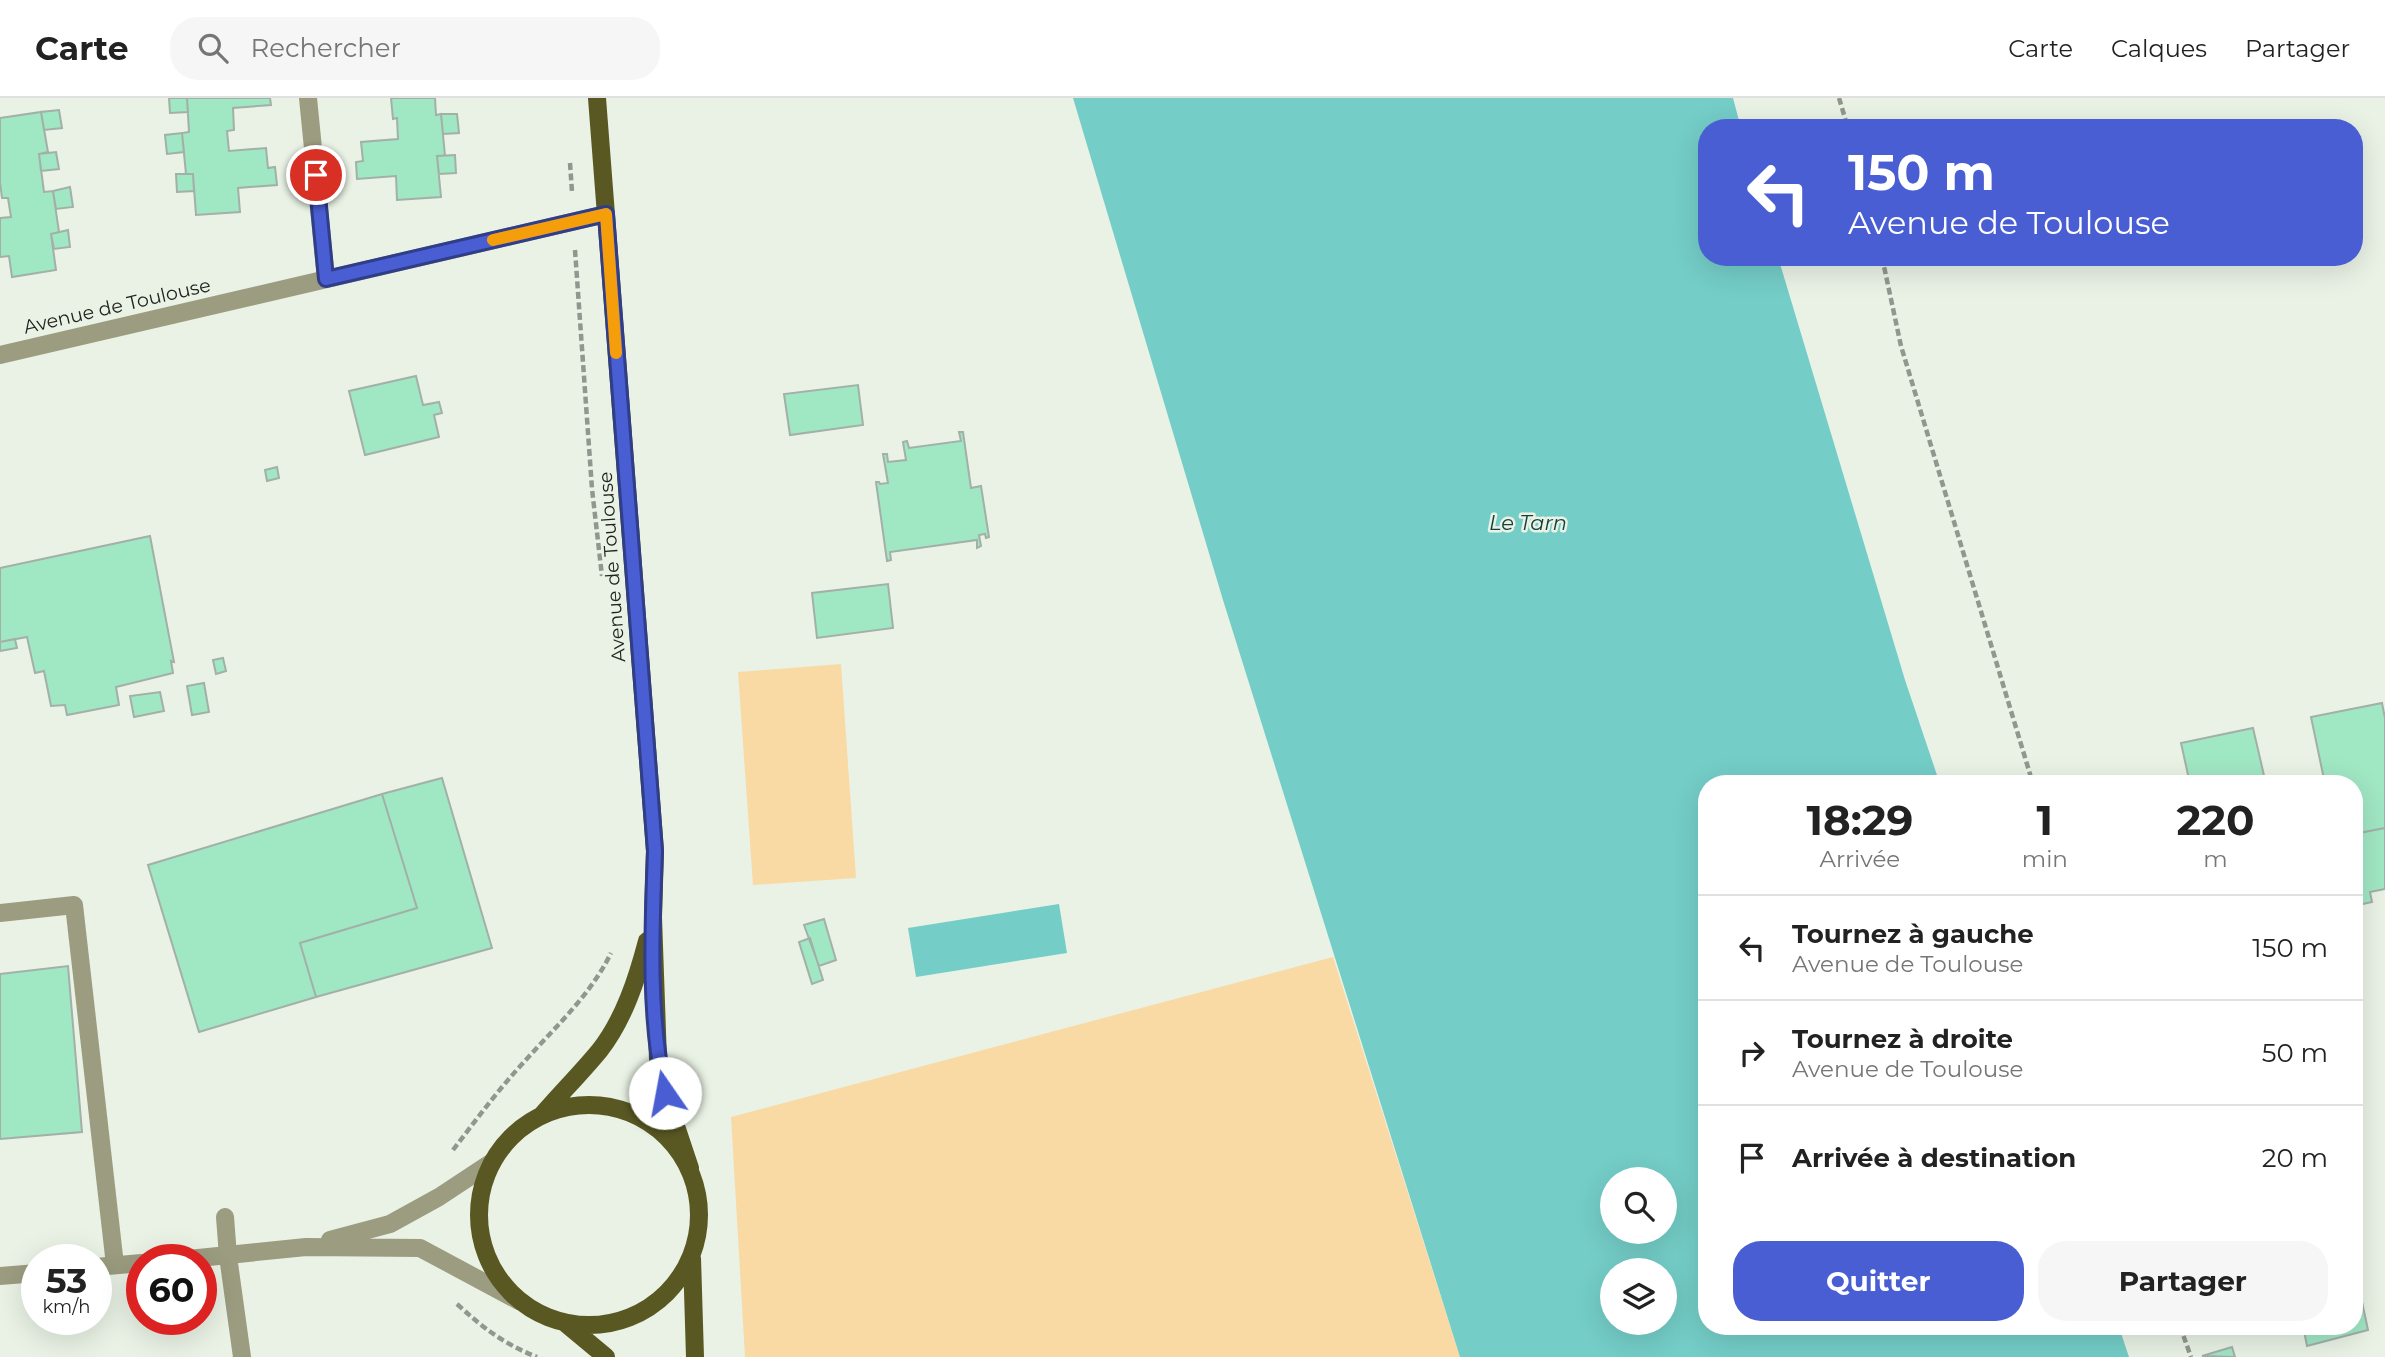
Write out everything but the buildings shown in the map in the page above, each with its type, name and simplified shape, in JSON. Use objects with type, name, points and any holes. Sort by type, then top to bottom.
[{"type":"main road","name":"Avenue de Toulouse","points":[[597,98],[655,851],[655,1035],[665,1093],[690,1168]]},
{"type":"main road","name":"Avenue de Toulouse","points":[[541,1115],[601,1048],[622,1012],[638,972],[653,917]]},
{"type":"main road","points":[[692,1258],[676,1284],[653,1305],[625,1320],[595,1325],[564,1322],[540,1314],[519,1301],[499,1279],[485,1251],[479,1221],[481,1190],[492,1161],[513,1134],[541,1115],[575,1105],[610,1106],[643,1118],[671,1139],[690,1168],[699,1198],[699,1228],[692,1258],[695,1357]]},
{"type":"main road","points":[[564,1322],[606,1357]]},
{"type":"street","points":[[308,98],[326,279]]},
{"type":"street","name":"Avenue de Toulouse","points":[[0,355],[606,214]]},
{"type":"street","points":[[0,913],[74,905],[115,1265]]},
{"type":"street","points":[[306,1247],[390,1224],[439,1197],[492,1161]]},
{"type":"street","points":[[225,1217],[242,1357]]},
{"type":"street","points":[[217,1257],[306,1247],[420,1248],[519,1301]]},
{"type":"street","points":[[112,1265],[126,1264]]},
{"type":"street","points":[[0,1276],[21,1274]]},
{"type":"path","points":[[1839,98],[1845,119]]},
{"type":"path","points":[[569,153],[592,489],[602,579]]},
{"type":"path","points":[[1884,266],[1900,346],[2030,775]]},
{"type":"path","points":[[451,1153],[497,1092],[581,1000],[611,953]]},
{"type":"path","points":[[451,1299],[477,1324],[496,1337],[537,1357]]},
{"type":"path","points":[[2183,1335],[2191,1357]]},
{"type":"shaded area","points":[[841,664],[856,878],[753,885],[738,672]]},
{"type":"shaded area","points":[[1333,957],[1460,1357],[745,1357],[731,1117]]},
{"type":"water","name":"Le Tarn","points":[[1073,98],[1733,98],[1739,119],[1698,119],[1698,266],[1781,266],[1905,680],[1937,775],[1698,775],[1698,1335],[2122,1335],[2129,1357],[1460,1357],[1223,600]]},
{"type":"water","points":[[1059,904],[1067,953],[916,977],[908,928]]},
{"type":"slow traffic","points":[[493,240],[606,214],[616,353]]},
{"type":"route","points":[[316,175],[326,279],[606,214],[655,851],[655,1035],[665,1093]]}]
